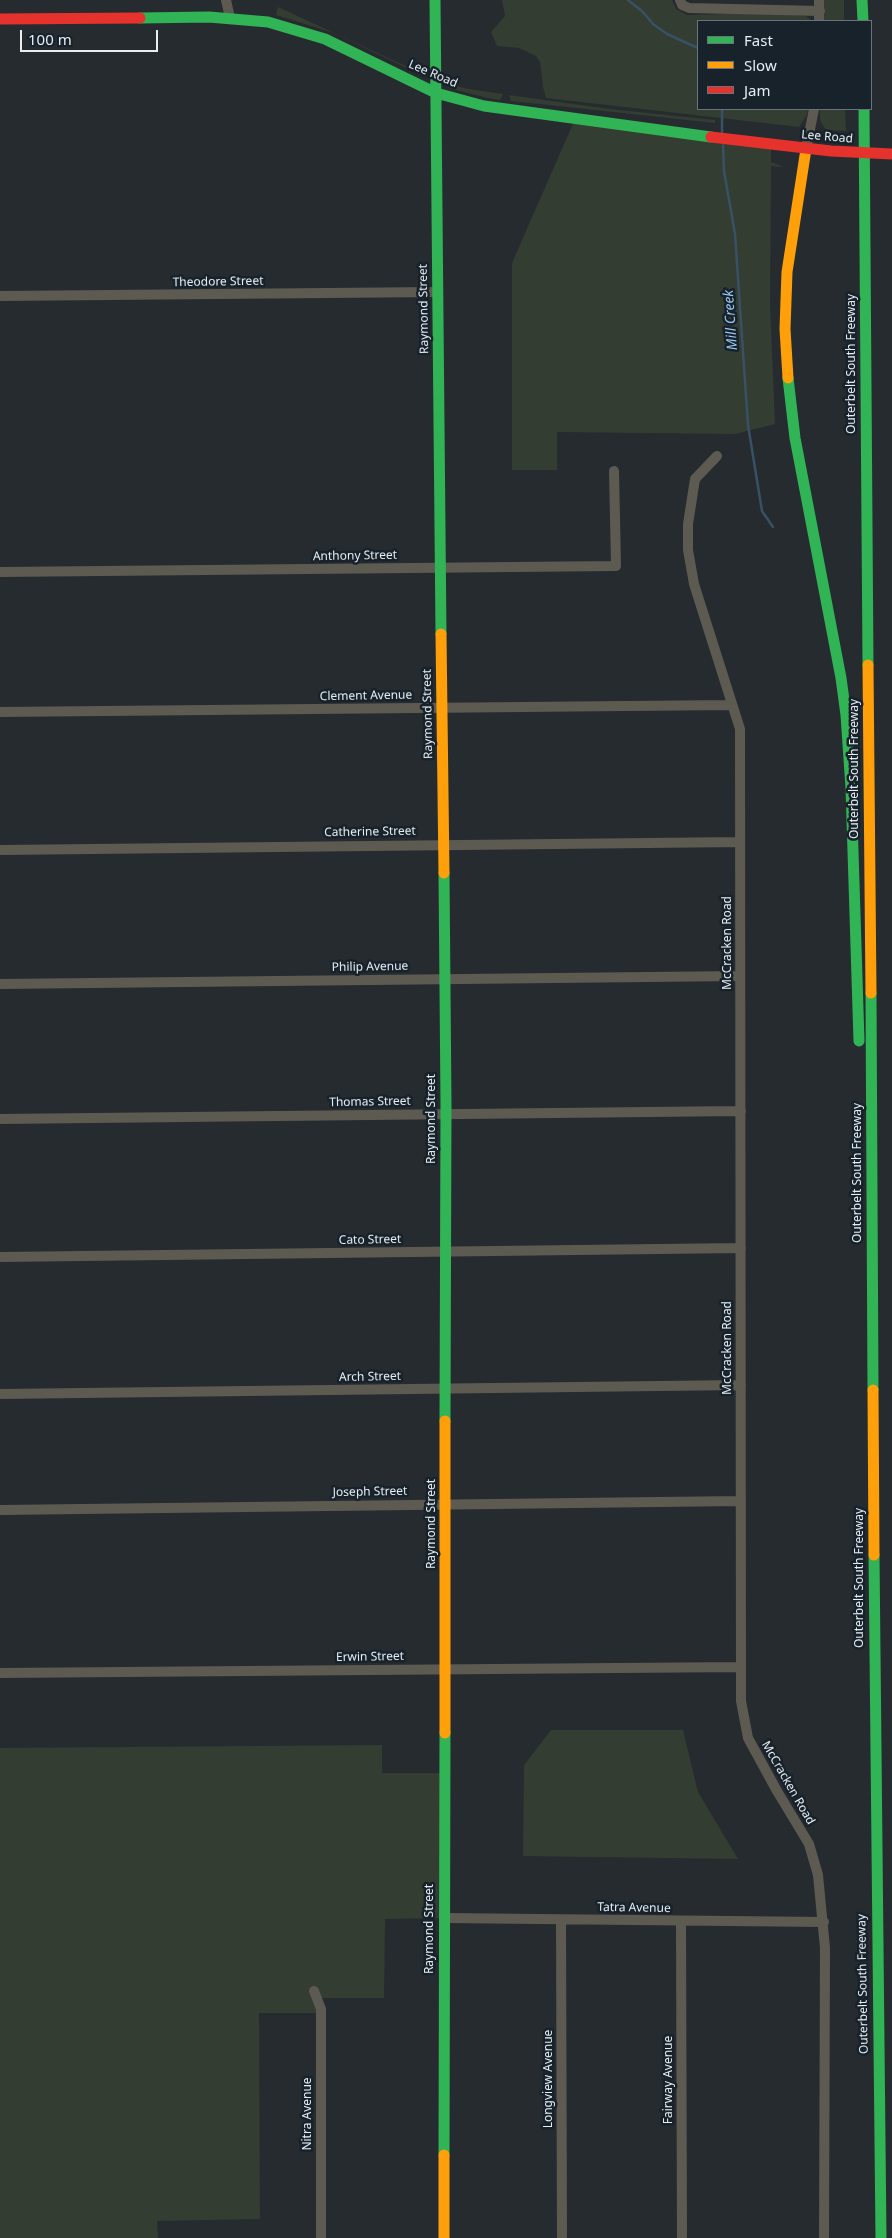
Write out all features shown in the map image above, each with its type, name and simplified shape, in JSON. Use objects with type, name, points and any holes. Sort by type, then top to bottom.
[{"type":"main road","name":"Raymond Street","points":[[435,0],[446,979],[444,2238]]},
{"type":"main road","points":[[862,0],[862,20]]},
{"type":"main road","name":"Lee Road","points":[[0,19],[230,18],[268,22],[318,36],[436,92],[484,106],[771,145],[892,154]]},
{"type":"main road","name":"Outerbelt South Freeway","points":[[864,110],[872,1118],[874,1677],[881,2238]]},
{"type":"main road","points":[[806,149],[787,272],[786,364],[795,438],[845,706],[851,781],[859,1036],[872,1118]]},
{"type":"main road","points":[[872,2238],[877,1997]]},
{"type":"street","points":[[226,0],[230,18]]},
{"type":"street","points":[[681,3],[689,8],[820,16],[820,0]]},
{"type":"street","points":[[806,149],[814,110]]},
{"type":"street","name":"Theodore Street","points":[[0,296],[437,292]]},
{"type":"street","name":"McCracken Road","points":[[717,456],[696,479],[688,524],[688,550],[694,584],[740,729],[741,1701],[748,1738],[776,1791],[809,1844],[818,1875],[824,1922],[824,2238]]},
{"type":"street","name":"Anthony Street","points":[[0,572],[616,566],[614,471]]},
{"type":"street","name":"Clement Avenue","points":[[0,712],[732,705]]},
{"type":"street","name":"Catherine Street","points":[[0,850],[740,842]]},
{"type":"street","name":"Philip Avenue","points":[[0,984],[740,976]]},
{"type":"street","name":"Thomas Street","points":[[0,1120],[741,1111]]},
{"type":"street","name":"Cato Street","points":[[0,1257],[741,1248]]},
{"type":"street","name":"Arch Street","points":[[0,1394],[741,1386]]},
{"type":"street","name":"Joseph Street","points":[[0,1510],[446,1503],[741,1501]]},
{"type":"street","name":"Erwin Street","points":[[0,1673],[741,1667]]},
{"type":"street","name":"Tatra Avenue","points":[[444,1918],[681,1922],[824,1922]]},
{"type":"street","name":"Longview Avenue","points":[[561,1920],[562,2238]]},
{"type":"street","name":"Fairway Avenue","points":[[681,1922],[682,2238]]},
{"type":"street","name":"Nitra Avenue","points":[[314,1991],[321,2009],[321,2238]]},
{"type":"green space","points":[[502,0],[672,0],[676,9],[687,15],[756,13],[806,16],[811,20],[697,20],[697,110],[808,110],[807,115],[799,127],[546,98],[540,62],[536,56],[519,48],[497,46],[491,32],[505,16]]},
{"type":"green space","points":[[824,0],[844,0],[844,20],[824,20]]},
{"type":"green space","points":[[278,7],[421,73],[421,75],[334,33],[276,15]]},
{"type":"green space","points":[[450,84],[468,89],[503,94],[500,100],[488,98],[448,88]]},
{"type":"green space","points":[[509,95],[610,109],[715,120],[715,123],[511,101]]},
{"type":"green space","points":[[820,110],[845,110],[846,131],[826,130],[820,120]]},
{"type":"green space","points":[[575,119],[771,145],[771,162],[784,167],[771,166],[770,304],[775,424],[735,434],[557,432],[557,470],[512,470],[512,263]]},
{"type":"green space","points":[[551,1730],[683,1730],[698,1792],[738,1859],[523,1856],[524,1765]]},
{"type":"green space","points":[[382,1745],[382,1773],[445,1773],[444,1918],[385,1919],[384,1998],[317,1998],[321,2013],[259,2013],[260,2219],[157,2221],[158,2238],[0,2238],[0,1748]]},
{"type":"waterway","name":"Mill Creek","points":[[628,0],[643,12],[653,24],[667,34],[697,48]]},
{"type":"waterway","name":"Mill Creek","points":[[722,110],[722,134]]},
{"type":"waterway","name":"Mill Creek","points":[[723,145],[724,171],[735,234],[748,425],[762,511],[773,527]]},
{"type":"traffic: fast","points":[[435,0],[441,634]]},
{"type":"traffic: fast","points":[[862,0],[863,20]]},
{"type":"traffic: fast","points":[[140,18],[209,17],[268,22],[325,39],[436,93],[484,106],[711,137]]},
{"type":"traffic: fast","points":[[864,110],[868,665]]},
{"type":"traffic: fast","points":[[788,378],[795,438],[841,678],[846,715],[851,788],[859,1041]]},
{"type":"traffic: fast","points":[[444,873],[446,1105],[445,1421]]},
{"type":"traffic: fast","points":[[871,993],[873,1390]]},
{"type":"traffic: fast","points":[[874,1555],[881,2238]]},
{"type":"traffic: fast","points":[[444,2155],[445,1733]]},
{"type":"traffic: slow","points":[[788,378],[785,329],[787,272],[806,149]]},
{"type":"traffic: slow","points":[[441,634],[444,873]]},
{"type":"traffic: slow","points":[[868,665],[871,993]]},
{"type":"traffic: slow","points":[[873,1390],[874,1555]]},
{"type":"traffic: slow","points":[[445,1421],[445,1733]]},
{"type":"traffic: slow","points":[[444,2155],[444,2238]]},
{"type":"traffic: jam","points":[[0,19],[140,18]]},
{"type":"traffic: jam","points":[[711,137],[831,151],[892,154]]}]
